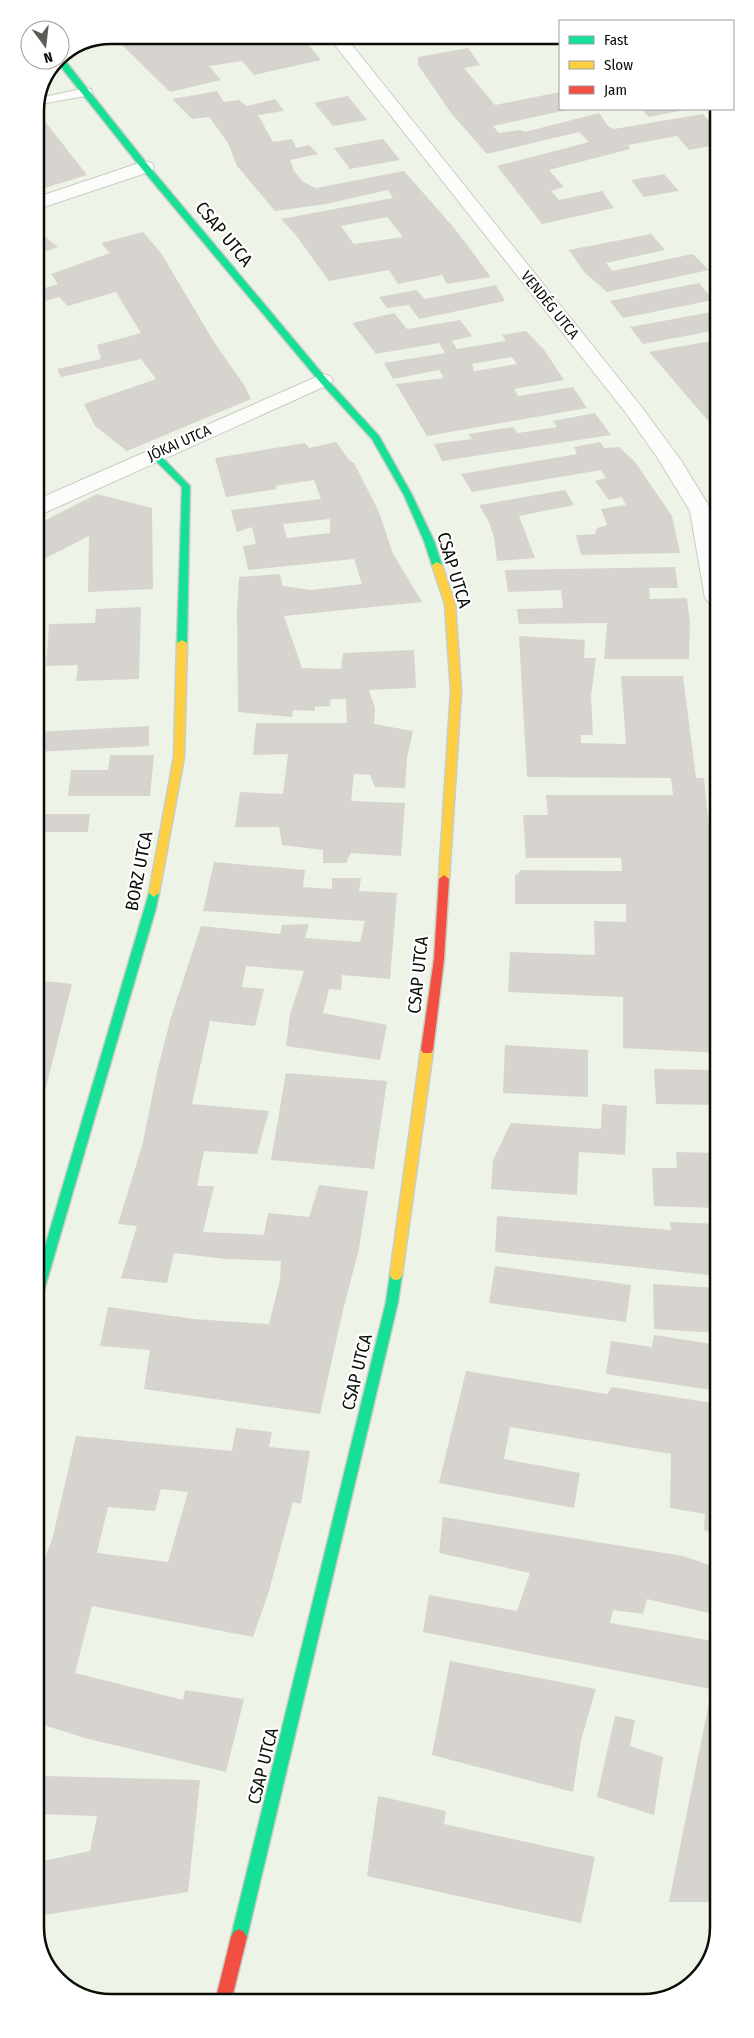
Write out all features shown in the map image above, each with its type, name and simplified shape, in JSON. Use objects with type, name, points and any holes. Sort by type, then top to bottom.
[{"type":"street","name":"VENDÉG UTCA","points":[[342,44],[627,401],[669,459],[700,511],[710,562]]},
{"type":"street","name":"CSAP UTCA","points":[[68,70],[145,167],[322,380],[376,438],[408,495],[430,542],[450,604],[456,691],[439,958],[392,1302],[225,1994]]},
{"type":"street","points":[[44,201],[145,167]]},
{"type":"street","name":"JÓKAI UTCA","points":[[44,504],[322,380]]},
{"type":"street","name":"BORZ UTCA","points":[[44,1270],[151,908],[179,757],[186,486],[154,454]]},
{"type":"lane","points":[[45,100],[86,92]]},
{"type":"building","points":[[121,44],[308,44],[321,60],[254,75],[242,61],[209,66],[221,80],[170,92]]},
{"type":"building","points":[[468,48],[480,65],[464,68],[495,105],[559,92],[559,110],[566,110],[493,126],[499,133],[520,130],[525,132],[599,113],[608,126],[614,129],[703,114],[710,122],[710,146],[689,150],[677,136],[628,145],[630,149],[549,170],[564,187],[551,191],[559,200],[602,191],[614,208],[542,224],[497,166],[589,142],[579,132],[487,154],[451,113],[418,65],[418,57]]},
{"type":"building","points":[[217,91],[224,102],[239,100],[247,106],[275,99],[284,111],[258,115],[273,142],[292,139],[296,148],[309,145],[318,154],[290,160],[294,171],[303,182],[316,188],[404,171],[455,229],[491,277],[447,284],[442,275],[398,284],[389,270],[329,281],[295,234],[281,219],[393,198],[388,190],[326,204],[275,211],[237,166],[228,143],[209,117],[192,119],[172,99]],"holes":[[[387,217],[403,237],[354,244],[341,226]]]},
{"type":"building","points":[[348,96],[367,120],[333,126],[314,103]]},
{"type":"building","points":[[642,110],[684,110],[649,117]]},
{"type":"building","points":[[44,120],[47,124],[87,175],[44,188]]},
{"type":"building","points":[[383,139],[400,160],[350,169],[334,148]]},
{"type":"building","points":[[664,174],[679,191],[644,197],[631,180]]},
{"type":"building","points":[[143,232],[161,253],[214,342],[244,385],[251,399],[127,451],[95,426],[84,404],[156,379],[141,359],[61,377],[57,369],[101,359],[97,345],[141,333],[116,292],[68,306],[59,297],[44,301],[44,288],[58,284],[51,274],[110,253],[101,243]]},
{"type":"building","points":[[651,234],[665,250],[606,263],[612,271],[693,254],[709,270],[607,292],[584,272],[569,250]]},
{"type":"building","points":[[44,236],[58,247],[44,252]]},
{"type":"building","points":[[699,283],[710,296],[710,301],[623,318],[610,301]]},
{"type":"building","points":[[496,285],[505,301],[419,319],[409,305],[387,308],[379,297],[416,290],[425,299]]},
{"type":"building","points":[[710,312],[710,331],[643,344],[630,327]]},
{"type":"building","points":[[394,313],[407,329],[460,320],[472,336],[452,341],[457,349],[506,341],[502,335],[526,331],[545,351],[564,380],[514,389],[518,396],[573,387],[587,408],[427,436],[396,384],[444,378],[439,370],[393,379],[384,363],[445,353],[439,343],[376,354],[352,323]],"holes":[[[512,357],[517,364],[474,371],[472,364]]]},
{"type":"building","points":[[710,341],[710,423],[649,352]]},
{"type":"building","points":[[595,413],[611,435],[442,461],[434,444],[472,439],[468,434],[513,427],[518,433],[557,427],[553,421]]},
{"type":"building","points":[[336,442],[349,460],[354,463],[379,512],[393,554],[422,602],[284,616],[302,668],[341,669],[343,653],[414,650],[416,688],[369,690],[375,708],[374,724],[413,731],[407,758],[405,788],[375,787],[370,775],[354,774],[351,801],[405,803],[401,856],[351,853],[346,863],[323,863],[323,850],[282,845],[279,827],[235,827],[240,792],[283,794],[288,754],[253,755],[256,723],[347,723],[346,699],[331,699],[330,706],[315,707],[315,711],[293,710],[292,717],[238,712],[237,611],[239,577],[280,574],[283,586],[311,590],[362,584],[354,559],[248,570],[243,546],[256,544],[252,527],[237,532],[231,510],[321,499],[314,480],[275,486],[277,489],[226,497],[215,458],[305,443],[309,448]],"holes":[[[330,519],[330,533],[287,538],[283,524]]]},
{"type":"building","points":[[600,442],[604,448],[619,447],[635,462],[672,516],[680,553],[581,555],[576,535],[595,534],[597,528],[607,525],[601,509],[626,505],[622,497],[609,500],[595,481],[606,478],[601,470],[472,492],[461,474],[577,454],[574,447]]},
{"type":"building","points":[[565,490],[574,505],[519,516],[535,558],[497,561],[494,537],[489,522],[479,505]]},
{"type":"building","points":[[97,494],[152,508],[153,589],[88,592],[89,536],[44,559],[44,521]]},
{"type":"building","points":[[675,567],[678,588],[649,588],[650,599],[687,598],[690,622],[689,659],[604,659],[607,623],[519,624],[517,609],[563,608],[561,590],[508,592],[505,570]]},
{"type":"building","points":[[141,607],[139,679],[76,681],[78,665],[46,666],[49,624],[95,623],[96,609]]},
{"type":"building","points":[[519,636],[585,640],[584,658],[596,658],[591,696],[593,735],[581,735],[581,743],[626,744],[621,676],[683,676],[696,778],[704,778],[710,838],[710,1053],[623,1048],[623,997],[508,992],[510,952],[595,955],[594,921],[626,922],[626,904],[515,904],[515,876],[521,870],[622,871],[621,858],[526,858],[523,815],[548,815],[546,795],[673,795],[671,778],[527,777]]},
{"type":"building","points":[[149,726],[149,746],[44,752],[44,732]]},
{"type":"building","points":[[110,755],[154,755],[150,796],[68,796],[71,770],[108,770]]},
{"type":"building","points":[[44,814],[90,814],[88,832],[44,832]]},
{"type":"building","points":[[214,862],[305,870],[303,887],[332,889],[332,878],[361,878],[359,891],[397,893],[390,979],[342,975],[341,990],[329,989],[323,1013],[387,1025],[380,1060],[286,1046],[290,1014],[304,971],[246,966],[242,987],[264,989],[255,1026],[210,1021],[192,1104],[269,1111],[257,1154],[204,1151],[197,1186],[214,1186],[203,1232],[264,1235],[268,1213],[309,1217],[319,1185],[368,1191],[359,1249],[343,1310],[320,1414],[144,1389],[150,1350],[100,1346],[108,1307],[194,1319],[269,1324],[280,1280],[281,1261],[226,1259],[174,1253],[167,1283],[121,1278],[137,1226],[118,1224],[142,1146],[171,1017],[201,926],[280,934],[282,925],[309,924],[305,938],[360,942],[365,921],[203,911]]},
{"type":"building","points":[[44,981],[72,984],[44,1095]]},
{"type":"building","points":[[505,1045],[588,1050],[588,1097],[503,1093]]},
{"type":"building","points":[[654,1069],[710,1070],[710,1105],[656,1104]]},
{"type":"building","points":[[286,1073],[387,1081],[374,1169],[271,1160]]},
{"type":"building","points":[[602,1104],[627,1106],[625,1155],[579,1152],[577,1195],[491,1189],[493,1160],[511,1123],[601,1129]]},
{"type":"building","points":[[676,1152],[710,1153],[710,1208],[654,1206],[652,1168],[677,1168]]},
{"type":"building","points":[[497,1216],[671,1230],[670,1222],[710,1224],[710,1275],[495,1252]]},
{"type":"building","points":[[495,1266],[631,1285],[626,1322],[489,1303]]},
{"type":"building","points":[[653,1284],[710,1288],[710,1332],[654,1329]]},
{"type":"building","points":[[654,1335],[710,1344],[710,1390],[606,1374],[611,1341],[652,1347]]},
{"type":"building","points":[[466,1371],[607,1394],[612,1387],[710,1403],[710,1532],[704,1530],[705,1514],[670,1508],[671,1454],[510,1427],[504,1459],[580,1473],[574,1508],[439,1483]]},
{"type":"building","points":[[236,1428],[272,1432],[269,1447],[310,1451],[301,1504],[293,1502],[269,1591],[253,1637],[92,1606],[75,1673],[183,1700],[185,1690],[244,1699],[226,1772],[85,1738],[44,1725],[44,1559],[52,1540],[76,1436],[232,1451]],"holes":[[[161,1489],[188,1492],[168,1562],[97,1553],[108,1507],[155,1511]]]},
{"type":"building","points":[[443,1517],[683,1556],[710,1565],[710,1613],[647,1599],[643,1614],[613,1610],[610,1623],[710,1640],[710,1689],[423,1632],[429,1595],[517,1611],[530,1573],[439,1553]]},
{"type":"building","points":[[450,1661],[596,1689],[581,1740],[573,1792],[432,1755]]},
{"type":"building","points":[[710,1698],[710,1902],[669,1902]]},
{"type":"building","points":[[615,1716],[635,1720],[630,1746],[663,1757],[654,1815],[597,1797]]},
{"type":"building","points":[[45,1776],[200,1780],[188,1892],[44,1915],[44,1861],[90,1851],[97,1816],[44,1814]]},
{"type":"building","points":[[378,1796],[446,1811],[444,1824],[595,1857],[581,1923],[367,1876]]},
{"type":"traffic: fast","points":[[68,70],[145,167],[323,380],[376,438],[408,495],[429,541],[437,565]]},
{"type":"traffic: fast","points":[[154,454],[186,486],[182,643]]},
{"type":"traffic: fast","points":[[44,1270],[154,893]]},
{"type":"traffic: fast","points":[[239,1937],[392,1302],[396,1275]]},
{"type":"traffic: slow","points":[[437,565],[450,604],[456,691],[444,879]]},
{"type":"traffic: slow","points":[[154,893],[179,757],[182,643]]},
{"type":"traffic: slow","points":[[396,1275],[427,1050]]},
{"type":"traffic: jam","points":[[427,1050],[439,959],[444,879]]},
{"type":"traffic: jam","points":[[225,1994],[239,1937]]}]
